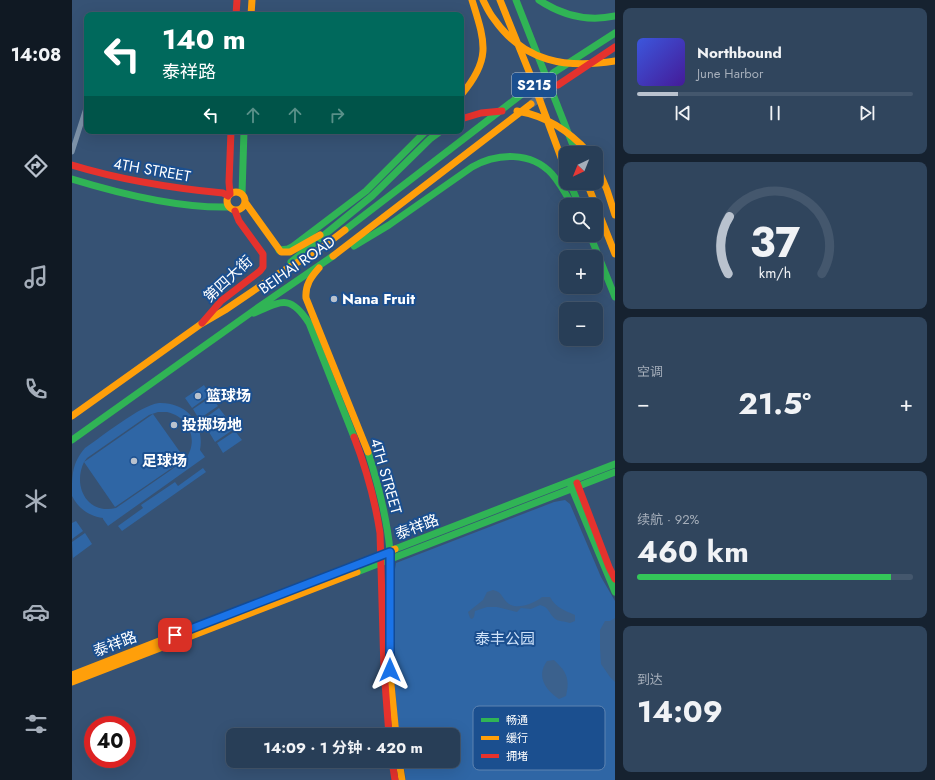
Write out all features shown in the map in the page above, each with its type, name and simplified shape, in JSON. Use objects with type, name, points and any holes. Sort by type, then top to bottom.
[{"type":"main road","points":[[236,12],[237,0]]},
{"type":"main road","points":[[251,12],[252,0]]},
{"type":"main road","points":[[464,92],[474,80],[483,59],[483,44],[472,0]]},
{"type":"main road","points":[[483,0],[496,22],[506,34],[520,46],[541,58],[571,66],[590,66],[615,62]]},
{"type":"main road","name":"S215","points":[[500,0],[532,79],[559,152]]},
{"type":"main road","name":"S215","points":[[516,0],[573,146]]},
{"type":"main road","points":[[539,0],[553,9],[569,16],[594,19],[615,16]]},
{"type":"main road","points":[[553,73],[615,33]]},
{"type":"main road","points":[[558,85],[615,47]]},
{"type":"main road","name":"BEIHAI ROAD","points":[[72,416],[202,324],[278,274],[320,249],[385,201],[526,91]]},
{"type":"main road","name":"BEIHAI ROAD","points":[[72,440],[323,264],[531,104]]},
{"type":"main road","points":[[464,118],[481,113],[497,111],[532,114],[553,122],[572,135],[582,146]]},
{"type":"main road","points":[[231,134],[228,182],[229,195],[226,201],[228,207],[235,211],[241,210],[245,202]]},
{"type":"main road","points":[[244,134],[242,194],[245,202],[279,250],[284,253],[290,252],[334,227]]},
{"type":"main road","points":[[279,250],[292,247],[353,202],[376,182],[423,134]]},
{"type":"main road","points":[[278,274],[355,211],[437,134]]},
{"type":"main road","points":[[338,253],[360,243],[391,224],[475,165],[498,157],[520,157],[543,166],[556,181],[567,198]]},
{"type":"main road","name":"4TH STREET","points":[[72,165],[119,178],[178,189],[223,193],[229,195]]},
{"type":"main road","name":"4TH STREET","points":[[72,179],[152,199],[196,205],[228,207]]},
{"type":"main road","points":[[603,181],[615,215]]},
{"type":"main road","points":[[590,190],[615,254]]},
{"type":"main road","points":[[229,195],[237,192],[242,194]]},
{"type":"main road","name":"第四大街","points":[[202,324],[207,316],[221,301],[260,271],[263,267],[263,254],[240,221],[235,211]]},
{"type":"main road","points":[[592,242],[615,297]]},
{"type":"main road","name":"4TH STREET","points":[[323,264],[309,281],[305,291],[306,298],[366,447],[378,488],[388,532],[390,556],[391,684],[395,728]]},
{"type":"main road","points":[[246,317],[275,304],[284,302],[298,307],[309,323],[364,464],[380,532],[384,670],[388,728]]},
{"type":"main road","name":"泰祥路","points":[[72,675],[390,556],[574,484],[615,464]]},
{"type":"main road","name":"泰祥路","points":[[574,484],[615,472]]},
{"type":"main road","points":[[574,484],[615,579]]},
{"type":"main road","points":[[574,484],[602,563],[615,592]]},
{"type":"main road","name":"泰祥路","points":[[72,682],[381,559]]},
{"type":"main road","points":[[393,768],[395,780]]},
{"type":"main road","points":[[400,768],[402,780]]},
{"type":"street","points":[[72,152],[84,114]]},
{"type":"green space","name":"篮球场","points":[[204,385],[210,395],[192,408],[185,398]]},
{"type":"green space","name":"篮球场","points":[[211,397],[218,406],[199,419],[193,409]]},
{"type":"green space","points":[[159,403],[178,406],[192,416],[200,431],[200,450],[205,457],[108,526],[103,518],[93,516],[81,508],[72,496],[75,464],[85,448],[121,422],[151,405]],"holes":[[[158,412],[167,412],[182,419],[187,425],[192,438],[189,454],[184,461],[116,508],[106,509],[98,507],[90,503],[85,497],[81,489],[80,481],[81,471],[87,458],[149,415]]]},
{"type":"green space","name":"篮球场","points":[[219,408],[226,417],[207,430],[201,421]]},
{"type":"green space","name":"足球场","points":[[153,414],[185,459],[115,507],[84,462]]},
{"type":"green space","name":"篮球场","points":[[227,419],[234,429],[215,442],[209,432]]},
{"type":"green space","name":"篮球场","points":[[235,431],[242,440],[223,453],[217,443]]},
{"type":"green space","points":[[203,468],[206,472],[122,531],[118,526],[143,508],[141,505],[175,482],[178,486]]},
{"type":"green space","name":"泰丰公园","points":[[565,500],[570,504],[601,577],[615,601],[615,780],[406,780],[404,768],[460,768],[460,728],[398,728],[395,688],[393,581],[396,563],[554,502]]},
{"type":"green space","points":[[76,521],[83,531],[72,539],[72,523]]},
{"type":"green space","points":[[85,533],[92,544],[73,558],[72,542]]},
{"type":"shaded area","points":[[493,590],[499,592],[509,604],[513,606],[522,606],[542,597],[550,597],[558,606],[575,615],[575,621],[570,623],[557,620],[547,608],[540,605],[531,609],[521,608],[517,612],[497,607],[487,607],[475,611],[474,617],[472,619],[470,618],[468,612],[483,600],[487,592]]},
{"type":"shaded area","points":[[615,618],[615,682],[601,664],[600,630],[605,621],[610,621]]},
{"type":"shaded area","points":[[554,660],[565,672],[568,685],[566,696],[559,699],[546,687],[542,677],[542,672],[547,661]]},
{"type":"tunnel","points":[[531,104],[555,87]]},
{"type":"traffic: fast","points":[[516,0],[573,146]]},
{"type":"traffic: fast","points":[[539,0],[566,14],[585,18],[605,18],[615,16]]},
{"type":"traffic: fast","points":[[553,73],[615,33]]},
{"type":"traffic: fast","points":[[345,230],[526,91]]},
{"type":"traffic: fast","points":[[242,194],[244,134]]},
{"type":"traffic: fast","points":[[279,250],[292,247],[366,191],[423,134]]},
{"type":"traffic: fast","points":[[291,262],[372,196],[437,134]]},
{"type":"traffic: fast","points":[[354,246],[389,225],[472,167],[492,159],[514,157],[534,161],[552,174],[568,198]]},
{"type":"traffic: fast","points":[[72,179],[129,195],[169,203],[209,207],[228,207]]},
{"type":"traffic: fast","points":[[573,190],[576,198]]},
{"type":"traffic: fast","points":[[593,242],[615,297]]},
{"type":"traffic: fast","points":[[72,440],[333,256]]},
{"type":"traffic: fast","points":[[254,313],[272,305],[285,303],[291,304],[302,314],[309,323],[354,437]]},
{"type":"traffic: fast","points":[[368,452],[382,501],[389,538],[391,571],[391,634]]},
{"type":"traffic: fast","points":[[395,549],[615,464]]},
{"type":"traffic: fast","points":[[357,572],[615,472]]},
{"type":"traffic: fast","points":[[571,486],[615,592]]},
{"type":"traffic: slow","points":[[251,12],[252,0]]},
{"type":"traffic: slow","points":[[464,91],[478,71],[482,60],[483,50],[480,28],[472,0]]},
{"type":"traffic: slow","points":[[483,0],[491,14],[506,33],[519,45],[533,53],[547,59],[563,63],[580,64],[615,61]]},
{"type":"traffic: slow","points":[[500,0],[532,79],[559,152]]},
{"type":"traffic: slow","points":[[333,256],[531,104]]},
{"type":"traffic: slow","points":[[517,111],[528,113],[548,121],[565,131],[582,146]]},
{"type":"traffic: slow","points":[[603,181],[615,215]]},
{"type":"traffic: slow","points":[[590,190],[615,254]]},
{"type":"traffic: slow","points":[[232,192],[240,192],[245,197],[245,201],[243,208],[240,210],[232,210],[227,205],[227,197],[232,192]]},
{"type":"traffic: slow","points":[[245,202],[281,252],[290,252],[320,235]]},
{"type":"traffic: slow","points":[[72,416],[201,324],[225,310],[278,274],[320,249],[345,230]]},
{"type":"traffic: slow","points":[[319,268],[309,282],[306,289],[306,298],[368,452]]},
{"type":"traffic: slow","points":[[72,675],[395,549]]},
{"type":"traffic: slow","points":[[72,682],[357,572]]},
{"type":"traffic: slow","points":[[391,634],[391,684],[395,728]]},
{"type":"traffic: slow","points":[[400,768],[402,780]]},
{"type":"traffic: jam","points":[[236,12],[237,0]]},
{"type":"traffic: jam","points":[[558,85],[615,47]]},
{"type":"traffic: jam","points":[[464,118],[481,113],[502,111]]},
{"type":"traffic: jam","points":[[230,194],[231,134]]},
{"type":"traffic: jam","points":[[72,165],[128,179],[185,189],[223,193],[228,196]]},
{"type":"traffic: jam","points":[[202,323],[221,301],[260,271],[263,267],[263,254],[239,221],[235,211]]},
{"type":"traffic: jam","points":[[354,437],[370,484],[380,533],[384,670],[388,728]]},
{"type":"traffic: jam","points":[[577,483],[615,579]]},
{"type":"traffic: jam","points":[[393,768],[395,780]]},
{"type":"place","name":"Nana Fruit","points":[[334,299]]},
{"type":"place","name":"篮球场","points":[[198,396]]},
{"type":"place","name":"投掷场地","points":[[174,425]]},
{"type":"place","name":"足球场","points":[[134,461]]},
{"type":"route","points":[[175,635],[390,552],[390,670]]}]
